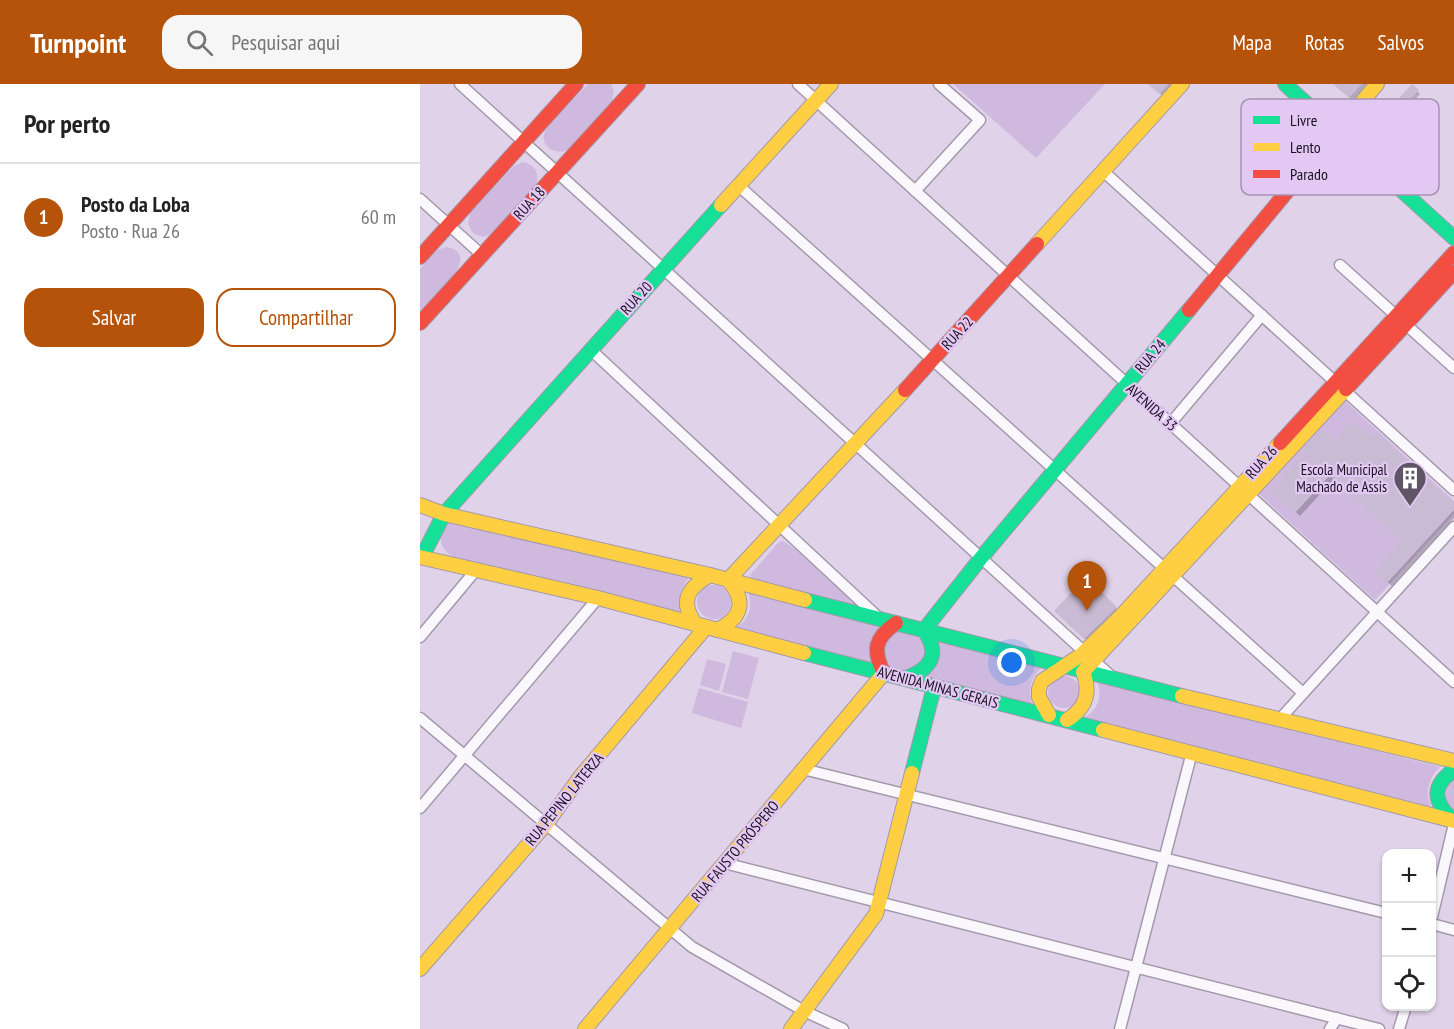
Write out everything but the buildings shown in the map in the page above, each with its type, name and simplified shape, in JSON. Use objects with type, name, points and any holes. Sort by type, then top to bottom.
[{"type":"street","points":[[460,84],[1113,678]]},
{"type":"street","points":[[420,257],[576,84]]},
{"type":"street","name":"AVENIDA 33","points":[[798,84],[1454,682]]},
{"type":"street","name":"RUA 20","points":[[421,557],[444,514],[590,349],[831,84]]},
{"type":"street","points":[[915,191],[980,120],[939,84]]},
{"type":"street","name":"RUA 22","points":[[728,580],[856,444],[1182,84]]},
{"type":"street","points":[[1285,84],[1301,99]]},
{"type":"street","name":"RUA 24","points":[[1364,99],[1377,84]]},
{"type":"street","name":"RUA 18","points":[[420,323],[634,85]]},
{"type":"street","points":[[1103,171],[1454,489]]},
{"type":"street","points":[[739,186],[1303,693]]},
{"type":"street","name":"RUA 24","points":[[924,630],[981,558],[1285,195]]},
{"type":"street","points":[[1407,195],[1454,238]]},
{"type":"street","points":[[420,199],[482,255]]},
{"type":"street","name":"RUA 26","points":[[1083,672],[1090,656],[1401,320],[1454,253]]},
{"type":"street","points":[[1340,265],[1454,368]]},
{"type":"street","name":"RUA 26","points":[[1401,320],[1454,272]]},
{"type":"street","points":[[1170,424],[1262,315]]},
{"type":"street","points":[[590,349],[882,620]]},
{"type":"street","points":[[420,505],[444,514],[710,575],[1083,672],[1454,761]]},
{"type":"street","points":[[1279,720],[1454,527]]},
{"type":"street","name":"AVENIDA MINAS GERAIS","points":[[421,557],[598,598],[934,687],[1417,810],[1454,822]]},
{"type":"street","points":[[420,638],[476,570]]},
{"type":"street","points":[[710,575],[694,585],[687,596],[688,614],[706,627],[730,624],[739,609],[738,592],[728,580]]},
{"type":"street","points":[[420,808],[598,598]]},
{"type":"street","points":[[884,672],[875,652],[882,635],[896,623]]},
{"type":"street","name":"RUA PEPINO LATERZA","points":[[420,969],[546,824],[582,776],[706,627]]},
{"type":"street","points":[[906,678],[922,672],[932,660],[933,643],[924,630]]},
{"type":"street","name":"RUA 26","points":[[1065,667],[1090,656]]},
{"type":"street","points":[[1049,715],[1042,707],[1039,686],[1044,679],[1065,667]]},
{"type":"street","name":"RUA FAUSTO PRÓSPERO","points":[[585,1029],[884,672]]},
{"type":"street","points":[[1067,720],[1080,711],[1087,698],[1088,683],[1083,672]]},
{"type":"street","points":[[791,1029],[876,914],[934,687]]},
{"type":"street","points":[[420,718],[692,947],[804,1011],[843,1029]]},
{"type":"street","points":[[1120,1029],[1192,752]]},
{"type":"street","points":[[803,769],[1382,913]]},
{"type":"street","points":[[1434,903],[1454,822],[1444,813],[1437,801],[1437,788],[1444,776],[1454,770]]},
{"type":"street","points":[[724,863],[1379,1029]]},
{"type":"street","points":[[1436,925],[1454,930]]},
{"type":"street","points":[[1399,1029],[1404,1011]]},
{"type":"street","points":[[1330,1029],[1337,1018]]},
{"type":"shaded area","points":[[588,84],[611,84],[614,91],[612,101],[569,149],[559,152],[549,148],[544,140],[546,130]]},
{"type":"shaded area","points":[[953,84],[1105,84],[1036,158]]},
{"type":"shaded area","points":[[523,162],[536,170],[536,185],[493,233],[483,237],[473,233],[468,224],[470,213],[514,166]]},
{"type":"shaded area","points":[[447,247],[457,251],[460,259],[458,268],[443,289],[420,313],[420,269],[437,250]]},
{"type":"shaded area","points":[[1344,400],[1454,501],[1454,514],[1375,600],[1259,494]]},
{"type":"shaded area","points":[[447,521],[692,575],[684,584],[681,593],[682,615],[454,557],[445,550],[441,541]]},
{"type":"shaded area","points":[[783,541],[858,606],[752,579],[750,575],[779,542]]},
{"type":"shaded area","points":[[714,585],[726,590],[731,602],[726,614],[714,619],[702,614],[697,602],[702,590]]},
{"type":"shaded area","points":[[747,590],[884,625],[874,665],[734,629],[744,621],[749,612],[750,601]]},
{"type":"shaded area","points":[[900,629],[924,639],[928,655],[909,673],[889,669],[883,662],[883,638]]},
{"type":"shaded area","points":[[933,637],[1043,666],[1031,684],[1030,695],[1033,706],[920,676]]},
{"type":"shaded area","points":[[733,651],[759,658],[748,699],[722,692]]},
{"type":"shaded area","points":[[707,659],[726,664],[719,691],[700,685]]},
{"type":"shaded area","points":[[1064,676],[1076,680],[1080,692],[1076,704],[1064,708],[1052,704],[1048,692],[1052,680]]},
{"type":"shaded area","points":[[1096,680],[1440,767],[1429,786],[1428,796],[1431,807],[1083,719],[1096,707],[1098,702],[1099,691]]},
{"type":"shaded area","points":[[699,688],[748,702],[741,728],[692,713]]},
{"type":"shaded area","points":[[1454,780],[1454,809],[1446,798],[1446,791]]},
{"type":"traffic: fast","points":[[1285,84],[1301,99]]},
{"type":"traffic: fast","points":[[1407,195],[1454,238]]},
{"type":"traffic: fast","points":[[422,557],[444,514],[721,205]]},
{"type":"traffic: fast","points":[[906,678],[922,670],[931,659],[932,646],[924,630],[981,558],[1189,310]]},
{"type":"traffic: fast","points":[[805,600],[1182,696]]},
{"type":"traffic: fast","points":[[804,653],[1103,730]]},
{"type":"traffic: fast","points":[[912,773],[934,687]]},
{"type":"traffic: fast","points":[[1453,820],[1441,807],[1437,794],[1441,782],[1454,770]]},
{"type":"traffic: slow","points":[[721,205],[831,84]]},
{"type":"traffic: slow","points":[[1037,244],[1182,84]]},
{"type":"traffic: slow","points":[[1364,99],[1377,84]]},
{"type":"traffic: slow","points":[[1067,720],[1083,705],[1087,687],[1083,672],[1346,389]]},
{"type":"traffic: slow","points":[[717,630],[732,620],[739,608],[738,595],[728,580],[905,390]]},
{"type":"traffic: slow","points":[[1049,715],[1039,697],[1042,681],[1081,655],[1122,615],[1280,443]]},
{"type":"traffic: slow","points":[[420,505],[444,514],[710,575],[805,600]]},
{"type":"traffic: slow","points":[[420,557],[598,598],[804,653]]},
{"type":"traffic: slow","points":[[696,625],[688,609],[688,596],[696,585],[710,575]]},
{"type":"traffic: slow","points":[[420,969],[546,824],[581,776],[706,627]]},
{"type":"traffic: slow","points":[[585,1029],[884,673]]},
{"type":"traffic: slow","points":[[1182,696],[1454,761]]},
{"type":"traffic: slow","points":[[1103,730],[1454,821]]},
{"type":"traffic: slow","points":[[791,1029],[876,914],[912,773]]},
{"type":"traffic: jam","points":[[420,257],[576,84]]},
{"type":"traffic: jam","points":[[420,323],[638,84]]},
{"type":"traffic: jam","points":[[1189,310],[1284,195]]},
{"type":"traffic: jam","points":[[905,390],[1037,244]]},
{"type":"traffic: jam","points":[[1280,443],[1454,253]]},
{"type":"traffic: jam","points":[[1346,389],[1454,272]]},
{"type":"traffic: jam","points":[[884,673],[878,658],[878,645],[884,634],[896,623]]},
{"type":"place","name":"Escola Municipal Machado de Assis","points":[[1410,507]]},
{"type":"place","name":"Posto da Loba","points":[[1087,611]]}]
